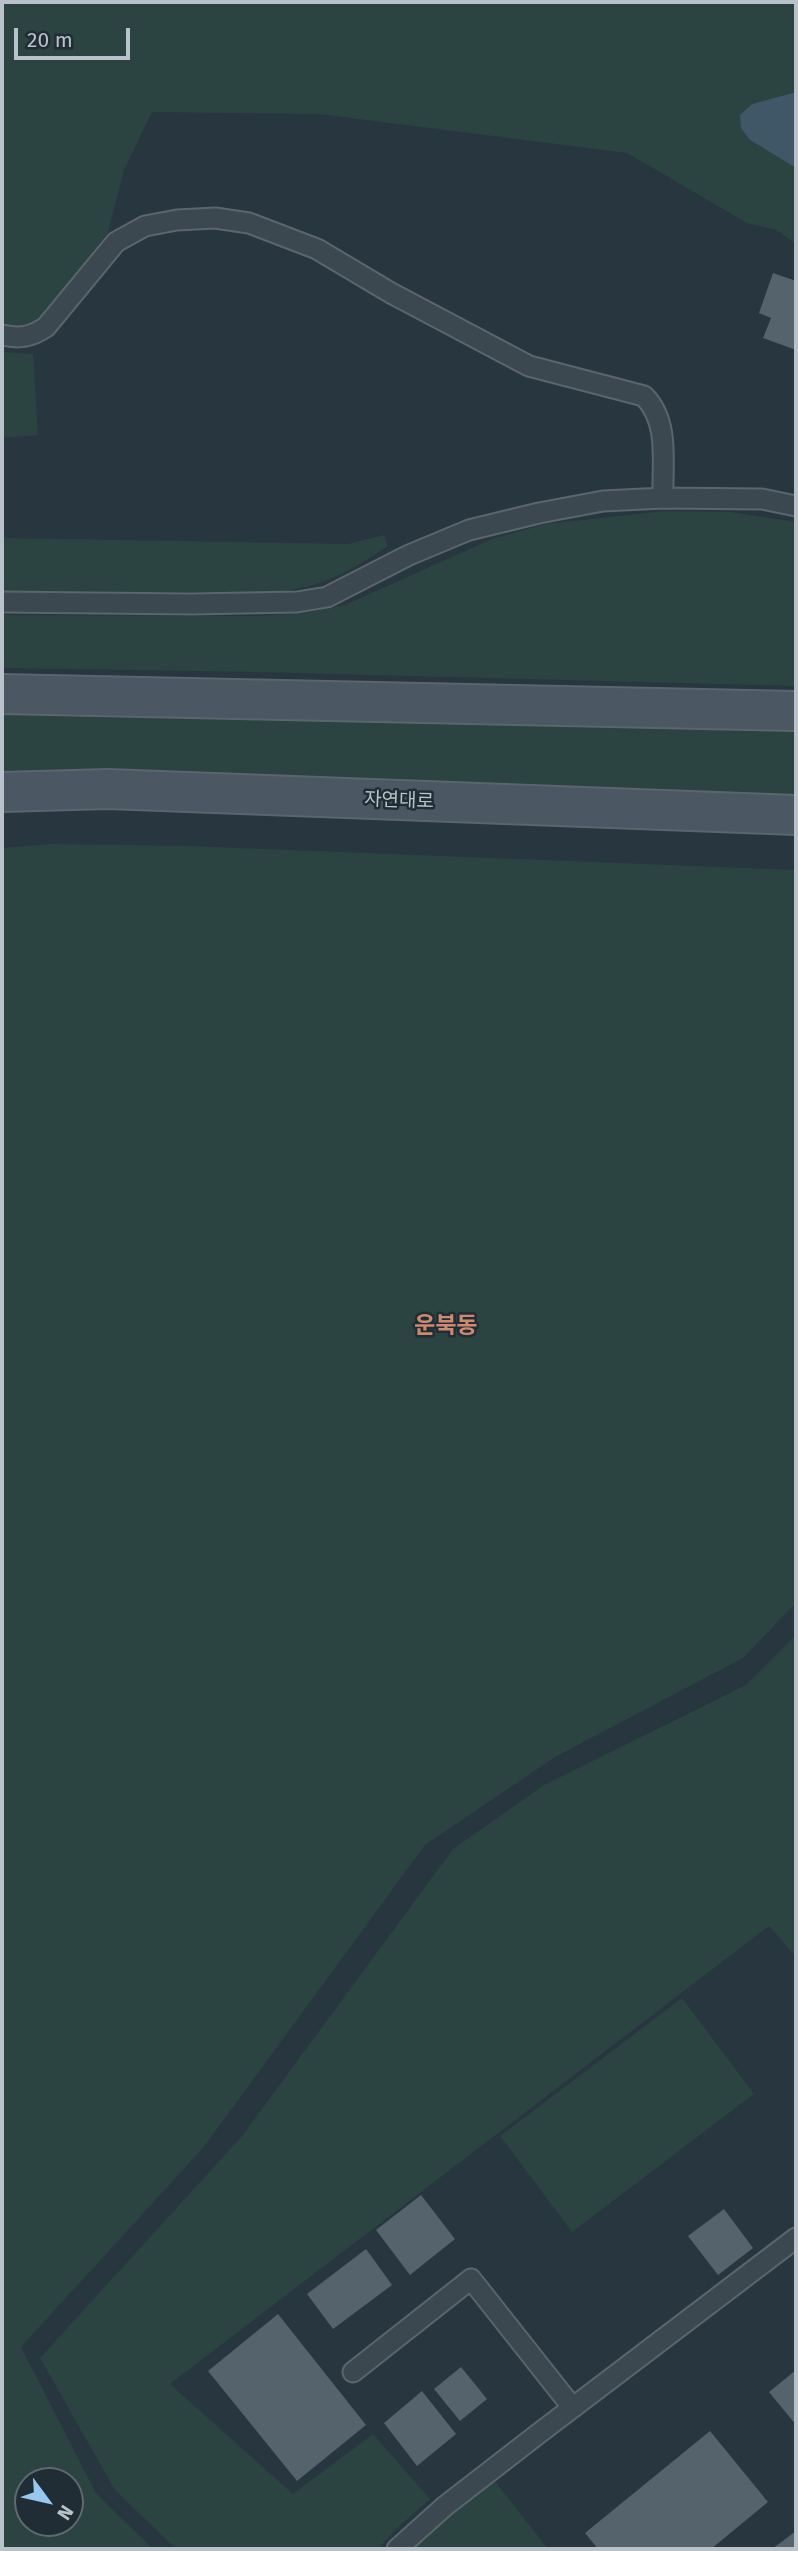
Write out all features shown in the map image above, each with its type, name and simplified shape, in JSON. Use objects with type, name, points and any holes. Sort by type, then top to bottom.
[{"type":"main road","points":[[2,694],[796,711]]},
{"type":"main road","name":"자연대로","points":[[2,792],[108,789],[796,815]]},
{"type":"lane","points":[[2,335],[14,338],[32,336],[46,327],[116,242],[145,226],[177,220],[215,218],[249,223],[317,249],[391,293],[529,366],[644,396],[654,406],[661,423],[663,498]]},
{"type":"lane","points":[[2,602],[204,604],[307,600],[327,597],[409,555],[469,530],[539,513],[603,501],[663,498],[762,499],[796,506]]},
{"type":"lane","points":[[397,2549],[445,2506],[572,2407],[796,2238]]},
{"type":"lane","points":[[353,2372],[471,2279],[572,2407]]},
{"type":"green space","points":[[2,2],[796,2],[796,92],[752,104],[750,140],[796,168],[796,244],[776,230],[747,223],[627,153],[319,114],[152,112],[124,170],[108,232],[54,304],[36,322],[20,327],[2,326]]},
{"type":"green space","points":[[2,352],[33,354],[38,435],[2,438]]},
{"type":"green space","points":[[665,511],[731,512],[796,522],[796,686],[2,668],[2,615],[253,616],[305,613],[345,605],[492,539],[545,524]]},
{"type":"green space","points":[[384,535],[388,546],[347,571],[322,582],[275,593],[2,591],[2,538],[348,544]]},
{"type":"green space","points":[[2,710],[796,729],[796,795],[2,771]]},
{"type":"green space","points":[[52,844],[188,846],[796,870],[796,1603],[743,1658],[555,1757],[425,1845],[203,2148],[21,2347],[83,2467],[14,2467],[14,2537],[84,2537],[84,2470],[96,2493],[153,2549],[2,2549],[2,848]]},
{"type":"green space","points":[[796,1635],[796,1957],[769,1926],[170,2384],[293,2494],[373,2434],[430,2499],[378,2549],[176,2549],[115,2490],[40,2358],[242,2136],[453,1849],[544,1785],[746,1685]]},
{"type":"green space","points":[[682,1998],[754,2094],[572,2232],[500,2136]]},
{"type":"green space","points":[[493,2479],[548,2549],[408,2549],[412,2544]]},
{"type":"water","points":[[796,92],[796,168],[750,140],[741,128],[740,115],[752,104]]},
{"type":"building","points":[[773,273],[796,281],[796,350],[763,338],[771,318],[759,313]]},
{"type":"building","points":[[421,2195],[455,2239],[410,2275],[376,2230]]},
{"type":"building","points":[[724,2209],[753,2248],[718,2275],[688,2236]]},
{"type":"building","points":[[366,2249],[392,2285],[333,2329],[307,2294]]},
{"type":"building","points":[[278,2314],[366,2425],[297,2481],[208,2371]]},
{"type":"building","points":[[461,2367],[487,2399],[460,2421],[434,2389]]},
{"type":"building","points":[[796,2370],[796,2425],[769,2392]]},
{"type":"building","points":[[422,2391],[456,2434],[417,2466],[384,2423]]},
{"type":"building","points":[[710,2431],[768,2502],[711,2549],[598,2549],[585,2533]]},
{"type":"building","points":[[796,2531],[796,2549],[772,2549]]},
{"type":"district","name":"운북동","points":[[446,1327]]}]
